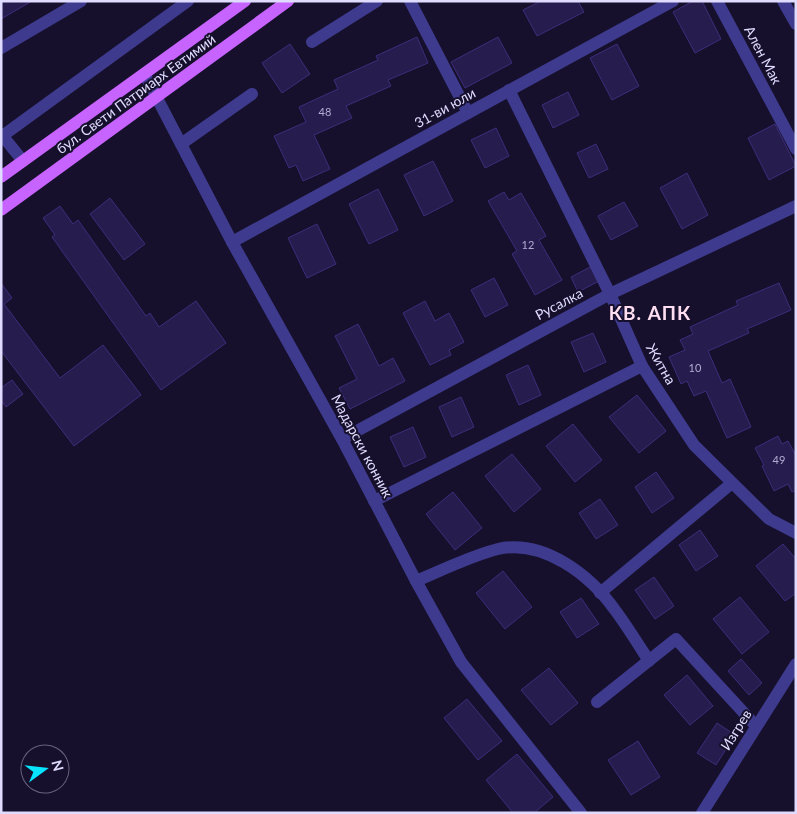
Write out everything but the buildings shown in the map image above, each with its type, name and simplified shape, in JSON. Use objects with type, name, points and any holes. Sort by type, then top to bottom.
[{"type":"main road","name":"бул. Свети Патриарх Евтимий","points":[[1,177],[245,1]]},
{"type":"main road","name":"бул. Свети Патриарх Евтимий","points":[[1,210],[288,1]]},
{"type":"street","points":[[1,48],[81,1]]},
{"type":"street","points":[[23,161],[2,136],[188,1]]},
{"type":"street","points":[[312,42],[376,1]]},
{"type":"street","points":[[410,1],[468,113]]},
{"type":"street","name":"31-ви юли","points":[[232,242],[672,1]]},
{"type":"street","name":"Ален Мак","points":[[717,1],[796,149]]},
{"type":"street","points":[[783,1],[796,24]]},
{"type":"street","name":"Мадарски конник","points":[[145,74],[232,242],[342,439],[416,581],[462,662],[581,813]]},
{"type":"street","name":"Житна","points":[[509,90],[610,294],[642,366],[694,445],[768,519],[796,533]]},
{"type":"street","points":[[181,144],[252,94]]},
{"type":"street","name":"Русалка","points":[[342,439],[610,294],[796,206]]},
{"type":"street","points":[[374,501],[642,366]]},
{"type":"street","points":[[600,593],[732,483]]},
{"type":"street","points":[[416,581],[499,549],[531,549],[556,558],[592,584],[615,609],[649,661]]},
{"type":"street","points":[[597,702],[676,639],[756,726]]},
{"type":"street","name":"Изгрев","points":[[702,813],[796,664]]},
{"type":"district","name":"КВ. АПК","points":[[650,313]]}]
